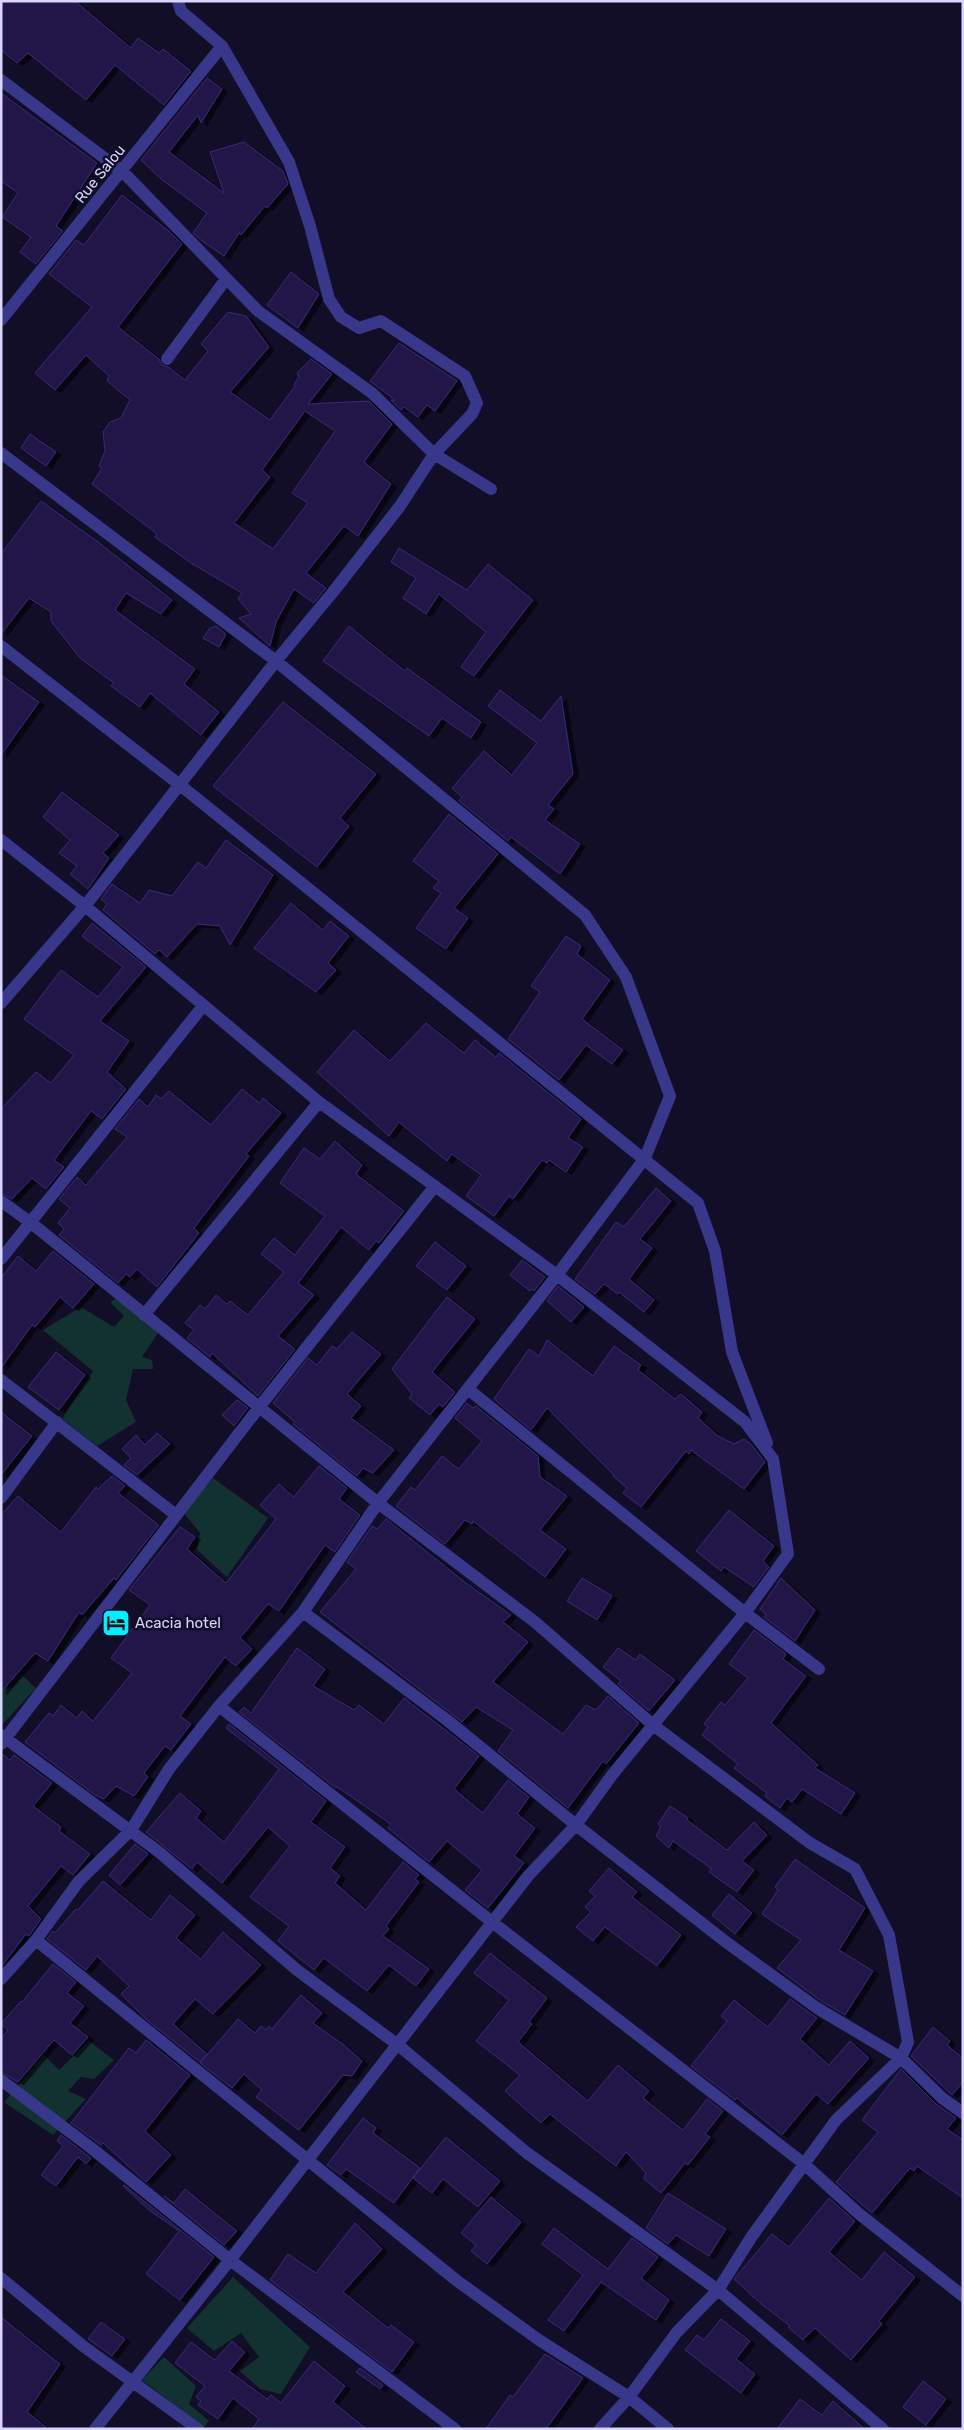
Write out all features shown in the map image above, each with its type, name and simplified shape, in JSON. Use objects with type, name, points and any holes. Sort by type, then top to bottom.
[{"type":"street","points":[[1,1003],[85,906],[276,661],[400,506],[434,454],[472,414],[477,402],[464,376],[381,321],[359,328],[341,317],[329,299],[310,226],[289,162],[222,46],[180,6],[169,1]]},
{"type":"street","name":"Rue Salou","points":[[1,320],[123,172],[222,46]]},
{"type":"street","points":[[1,80],[123,172],[258,311],[372,393],[434,454],[491,489]]},
{"type":"street","points":[[168,359],[226,279]]},
{"type":"street","points":[[1,453],[276,661],[585,916],[626,977],[670,1096],[645,1158],[557,1276],[378,1503],[303,1612],[219,1706],[169,1768],[131,1830],[79,1881],[36,1940],[1,1978]]},
{"type":"street","points":[[1,646],[180,785],[645,1158],[698,1203],[715,1251],[732,1352],[773,1458],[788,1554],[745,1613],[612,1775],[576,1825],[528,1876],[230,2260],[95,2429]]},
{"type":"street","points":[[1,840],[85,906],[319,1102],[557,1276],[745,1422],[773,1458]]},
{"type":"street","points":[[1,1258],[203,1006]]},
{"type":"street","points":[[144,1314],[319,1102]]},
{"type":"street","points":[[435,1186],[260,1406],[3,1739],[131,1830],[297,1970],[398,2045],[527,2153],[718,2290],[883,2429]]},
{"type":"street","points":[[1,1201],[30,1222],[260,1406],[378,1503],[535,1622],[653,1725],[810,1843],[855,1869],[889,1935],[908,2042],[901,2058],[836,2120],[803,2163],[718,2290],[677,2332],[629,2397],[600,2429]]},
{"type":"street","points":[[1,1380],[176,1515]]},
{"type":"street","points":[[468,1389],[745,1613],[819,1668]]},
{"type":"street","points":[[1,1498],[57,1422]]},
{"type":"street","points":[[303,1612],[447,1720],[576,1825],[719,1936],[817,2008],[901,2058],[942,2098],[963,2113]]},
{"type":"street","points":[[219,1706],[492,1922],[803,2163],[858,2213],[963,2296]]},
{"type":"street","points":[[36,1940],[456,2280],[539,2340],[629,2397],[668,2429]]},
{"type":"street","points":[[1,2080],[90,2147],[230,2260],[455,2429]]},
{"type":"street","points":[[1,2278],[83,2346],[133,2380],[198,2429]]},
{"type":"green space","points":[[119,1297],[158,1333],[142,1357],[152,1360],[153,1369],[133,1369],[126,1400],[136,1422],[97,1446],[62,1419],[93,1371],[43,1330],[81,1307],[114,1327],[124,1316],[110,1302]]},
{"type":"green space","points":[[213,1478],[268,1518],[227,1577],[197,1550],[200,1533],[183,1512]]},
{"type":"green space","points":[[22,1675],[36,1688],[1,1726],[1,1686],[12,1688]]},
{"type":"green space","points":[[89,2041],[114,2060],[94,2079],[81,2077],[68,2091],[86,2099],[53,2135],[4,2102],[44,2055],[59,2070]]},
{"type":"green space","points":[[233,2277],[310,2347],[281,2394],[260,2389],[240,2371],[259,2357],[241,2333],[214,2351],[187,2328]]},
{"type":"green space","points":[[164,2357],[196,2386],[189,2404],[209,2421],[204,2427],[142,2380]]},
{"type":"building","points":[[1,1],[75,1],[131,48],[138,38],[159,53],[163,49],[191,71],[164,105],[115,65],[86,100],[28,53],[17,63],[1,50]]},
{"type":"building","points":[[207,78],[222,89],[201,123],[198,115],[169,152],[224,193],[210,152],[244,142],[283,171],[288,184],[267,208],[265,206],[241,235],[239,233],[224,256],[193,233],[207,213],[161,179],[141,160]]},
{"type":"building","points":[[1,93],[97,163],[56,226],[63,231],[36,264],[20,252],[31,237],[2,217],[18,193],[1,181]]},
{"type":"building","points":[[122,195],[169,231],[182,244],[118,327],[159,359],[162,365],[168,367],[185,380],[208,351],[201,344],[228,312],[246,316],[269,347],[230,392],[270,420],[295,386],[294,384],[299,377],[297,373],[311,359],[332,374],[308,404],[369,401],[392,424],[364,462],[391,484],[358,536],[344,526],[306,573],[326,588],[314,603],[294,589],[276,622],[270,646],[239,618],[251,614],[238,599],[242,593],[191,563],[155,537],[157,534],[92,484],[102,468],[99,466],[105,451],[103,432],[110,422],[121,418],[130,400],[107,381],[109,376],[86,355],[55,390],[35,373],[92,307],[49,274],[76,240],[84,245]],"holes":[[[305,411],[335,431],[292,493],[308,503],[273,549],[234,523],[270,477],[262,470]]]},
{"type":"building","points":[[291,272],[319,294],[298,328],[267,305]]},
{"type":"building","points":[[399,343],[457,381],[435,411],[427,405],[418,417],[404,407],[401,410],[391,400],[395,400],[370,381]]},
{"type":"building","points":[[30,434],[56,452],[46,466],[21,448]]},
{"type":"building","points":[[41,501],[97,541],[172,600],[161,614],[126,593],[115,610],[195,669],[184,684],[219,712],[201,735],[150,693],[140,707],[111,686],[114,683],[80,658],[51,621],[51,612],[29,598],[1,634],[1,554]]},
{"type":"building","points":[[399,548],[467,590],[488,564],[533,600],[474,676],[461,667],[486,632],[439,594],[426,614],[403,598],[416,578],[391,562]]},
{"type":"building","points":[[216,626],[226,634],[219,647],[203,638],[210,628]]},
{"type":"building","points":[[349,626],[405,671],[407,668],[481,722],[471,738],[442,718],[429,736],[323,661]]},
{"type":"building","points":[[1,675],[39,702],[1,755]]},
{"type":"building","points":[[500,690],[541,721],[561,696],[573,774],[548,805],[554,809],[545,820],[580,844],[560,874],[511,837],[508,841],[459,801],[462,797],[452,788],[484,751],[512,775],[537,743],[488,706]]},
{"type":"building","points":[[283,702],[376,774],[340,818],[349,826],[317,867],[213,786]]},
{"type":"building","points":[[62,792],[119,835],[103,853],[109,858],[88,889],[70,874],[77,866],[59,853],[70,840],[43,817]]},
{"type":"building","points":[[449,814],[498,854],[454,908],[468,918],[446,949],[416,928],[441,893],[433,888],[439,881],[413,861]]},
{"type":"building","points":[[226,840],[273,875],[230,945],[220,926],[197,924],[167,957],[159,950],[155,954],[103,910],[107,904],[101,899],[112,884],[140,903],[149,890],[172,896],[198,862],[206,868]]},
{"type":"building","points":[[291,903],[323,930],[330,921],[349,936],[328,963],[336,970],[316,992],[254,948]]},
{"type":"building","points":[[92,923],[146,967],[100,1021],[129,1041],[107,1072],[126,1089],[102,1119],[91,1111],[54,1160],[64,1167],[46,1189],[32,1178],[12,1199],[1,1193],[1,1109],[36,1072],[51,1083],[74,1055],[24,1019],[61,970],[98,997],[123,967],[82,936]]},
{"type":"building","points":[[566,936],[581,946],[577,954],[610,980],[582,1019],[623,1050],[612,1064],[586,1045],[559,1080],[508,1039],[540,992],[531,986]]},
{"type":"building","points":[[426,1023],[464,1053],[475,1040],[496,1057],[499,1053],[581,1119],[568,1138],[583,1147],[566,1172],[549,1160],[547,1163],[542,1160],[513,1199],[509,1196],[494,1216],[466,1196],[481,1175],[452,1154],[447,1161],[399,1122],[389,1136],[317,1072],[354,1030],[390,1061]]},
{"type":"building","points":[[242,1089],[260,1103],[263,1098],[281,1113],[246,1154],[249,1156],[194,1228],[199,1233],[157,1287],[137,1269],[130,1277],[126,1274],[118,1283],[59,1235],[64,1229],[58,1223],[70,1208],[59,1199],[77,1177],[86,1185],[127,1137],[115,1129],[139,1099],[148,1107],[156,1095],[161,1099],[169,1091],[211,1125]]},
{"type":"building","points":[[335,1141],[362,1165],[356,1174],[404,1211],[379,1243],[376,1241],[369,1250],[341,1227],[298,1283],[314,1295],[278,1336],[295,1349],[258,1396],[212,1353],[210,1357],[187,1338],[194,1330],[185,1323],[200,1305],[205,1309],[216,1295],[227,1304],[230,1301],[248,1315],[284,1272],[261,1254],[274,1238],[295,1255],[325,1216],[280,1183],[304,1148],[320,1159]]},
{"type":"building","points":[[656,1188],[671,1201],[640,1239],[652,1248],[629,1279],[654,1300],[644,1312],[619,1292],[618,1294],[604,1284],[595,1294],[575,1279],[616,1222],[624,1227]]},
{"type":"building","points":[[435,1242],[466,1266],[447,1290],[416,1266]]},
{"type":"building","points":[[53,1251],[94,1284],[73,1308],[60,1297],[35,1327],[32,1325],[1,1368],[1,1278],[18,1256],[36,1271]]},
{"type":"building","points":[[522,1260],[545,1277],[534,1291],[531,1289],[530,1291],[510,1275]]},
{"type":"building","points":[[558,1286],[584,1307],[571,1322],[547,1301]]},
{"type":"building","points":[[447,1297],[475,1319],[432,1372],[455,1392],[443,1407],[439,1404],[430,1415],[409,1398],[412,1394],[392,1369]]},
{"type":"building","points":[[352,1332],[381,1354],[347,1394],[361,1406],[351,1418],[394,1450],[373,1473],[363,1468],[357,1476],[293,1424],[295,1422],[273,1403],[308,1358],[317,1365],[332,1346],[337,1349]]},
{"type":"building","points":[[547,1340],[593,1376],[614,1346],[641,1365],[638,1370],[675,1399],[681,1394],[702,1412],[698,1418],[718,1436],[734,1444],[744,1439],[752,1445],[765,1462],[744,1489],[691,1450],[689,1454],[686,1451],[641,1507],[623,1493],[627,1488],[547,1408],[531,1430],[494,1399],[529,1349],[539,1356]]},
{"type":"building","points":[[56,1352],[85,1375],[59,1410],[28,1387]]},
{"type":"building","points":[[237,1400],[248,1408],[234,1426],[222,1415]]},
{"type":"building","points":[[467,1403],[473,1408],[476,1406],[538,1456],[540,1477],[567,1496],[540,1530],[566,1549],[545,1577],[473,1521],[472,1524],[465,1520],[445,1544],[396,1506],[411,1487],[415,1490],[442,1456],[459,1469],[482,1441],[455,1418]]},
{"type":"building","points":[[1,1412],[32,1436],[1,1475]]},
{"type":"building","points":[[157,1433],[170,1444],[137,1475],[124,1465],[131,1458],[122,1449],[136,1435],[145,1445]]},
{"type":"building","points":[[319,1466],[347,1488],[339,1499],[360,1515],[335,1552],[325,1545],[279,1611],[268,1604],[240,1638],[252,1649],[236,1666],[225,1657],[180,1716],[191,1724],[171,1750],[165,1746],[144,1773],[148,1777],[134,1796],[116,1786],[104,1799],[95,1795],[25,1742],[49,1713],[53,1716],[61,1705],[77,1718],[82,1711],[93,1721],[132,1673],[111,1658],[150,1605],[129,1590],[180,1527],[195,1537],[187,1549],[226,1583],[276,1519],[260,1505],[279,1484],[294,1497]]},
{"type":"building","points":[[112,1476],[125,1486],[118,1493],[159,1525],[116,1580],[114,1578],[82,1615],[79,1612],[48,1661],[35,1653],[1,1692],[1,1515],[18,1496],[61,1532],[96,1487],[98,1489]]},
{"type":"building","points":[[729,1510],[774,1546],[763,1561],[769,1567],[754,1587],[724,1567],[721,1571],[696,1551]]},
{"type":"building","points":[[386,1519],[466,1583],[511,1615],[503,1622],[528,1642],[493,1682],[563,1734],[586,1705],[596,1710],[608,1696],[639,1723],[606,1764],[603,1761],[568,1808],[498,1751],[513,1730],[476,1707],[462,1722],[320,1612],[356,1569],[347,1562],[372,1526],[377,1529]]},
{"type":"building","points":[[582,1578],[612,1596],[597,1620],[567,1601]]},
{"type":"building","points":[[781,1578],[815,1610],[795,1641],[764,1617],[766,1614],[760,1609]]},
{"type":"building","points":[[754,1630],[786,1654],[783,1659],[806,1676],[771,1723],[818,1765],[815,1768],[855,1793],[841,1814],[802,1789],[792,1802],[787,1798],[780,1808],[765,1796],[767,1793],[734,1768],[738,1764],[702,1735],[708,1727],[704,1724],[721,1702],[725,1705],[748,1678],[729,1664]]},
{"type":"building","points":[[297,1648],[325,1669],[313,1686],[354,1710],[359,1705],[384,1724],[404,1698],[479,1756],[454,1789],[483,1813],[508,1780],[529,1797],[517,1814],[535,1828],[514,1856],[524,1863],[488,1908],[465,1890],[482,1870],[447,1841],[429,1862],[388,1828],[391,1824],[336,1788],[239,1712],[244,1707],[251,1713]]},
{"type":"building","points":[[618,1648],[636,1660],[640,1654],[675,1680],[649,1711],[618,1684],[621,1681],[603,1667]]},
{"type":"building","points":[[229,1724],[326,1801],[311,1822],[345,1847],[330,1868],[340,1876],[335,1883],[366,1910],[403,1862],[419,1875],[415,1879],[419,1882],[386,1926],[389,1929],[383,1936],[429,1969],[416,1986],[389,1965],[367,1991],[324,1958],[314,1970],[278,1941],[289,1926],[250,1897],[290,1846],[268,1827],[222,1883],[197,1862],[192,1869],[146,1832],[180,1793],[201,1811],[196,1818],[224,1842],[279,1769],[226,1728]]},
{"type":"building","points":[[1,1753],[10,1760],[14,1755],[52,1783],[33,1806],[61,1827],[59,1831],[90,1854],[73,1875],[61,1866],[28,1906],[41,1919],[29,1936],[26,1934],[1,1967]]},
{"type":"building","points":[[670,1806],[727,1850],[754,1822],[767,1835],[742,1861],[754,1870],[737,1892],[709,1872],[712,1869],[673,1841],[669,1848],[656,1836],[661,1826],[658,1824]]},
{"type":"building","points":[[135,1844],[148,1854],[120,1885],[109,1875]]},
{"type":"building","points":[[795,1859],[865,1908],[839,1950],[873,1971],[845,2015],[821,2001],[777,1968],[801,1940],[762,1914],[778,1890],[775,1887]]},
{"type":"building","points":[[609,1868],[637,1892],[632,1897],[681,1935],[657,1966],[605,1927],[593,1941],[576,1927],[591,1912],[585,1907],[595,1896],[589,1891]]},
{"type":"building","points":[[103,1881],[151,1920],[170,1895],[195,1915],[176,1938],[201,1959],[223,1932],[261,1965],[213,2014],[195,1999],[173,2024],[207,2054],[200,2062],[148,2021],[121,1994],[129,1986],[97,1956],[86,1970],[47,1939],[53,1931],[55,1933],[76,1909],[78,1910]]},
{"type":"building","points":[[729,1894],[752,1913],[735,1934],[712,1915]]},
{"type":"building","points":[[490,1953],[547,1998],[529,2022],[532,2024],[518,2042],[588,2101],[618,2065],[649,2091],[643,2098],[683,2130],[707,2099],[723,2111],[705,2134],[710,2137],[688,2165],[685,2163],[661,2193],[644,2179],[646,2173],[626,2152],[616,2166],[550,2114],[541,2123],[505,2091],[520,2075],[476,2041],[509,2000],[474,1973]]},
{"type":"building","points":[[53,1964],[76,1982],[67,1993],[84,2006],[70,2023],[88,2037],[72,2055],[54,2040],[18,2082],[1,2072],[1,2039],[8,2030],[1,2024]]},
{"type":"building","points":[[301,1995],[322,2013],[313,2023],[344,2045],[362,2061],[352,2076],[343,2075],[299,2130],[256,2097],[262,2090],[244,2074],[232,2088],[200,2063],[238,2019],[255,2033],[261,2026],[266,2030],[269,2026],[272,2029]]},
{"type":"building","points":[[790,1999],[817,2018],[800,2039],[829,2065],[850,2041],[869,2058],[828,2104],[816,2094],[782,2135],[737,2098],[735,2100],[691,2066],[727,2021],[721,2016],[734,2000],[768,2027]]},
{"type":"building","points":[[933,2027],[950,2041],[947,2045],[963,2058],[963,2082],[952,2095],[911,2056]]},
{"type":"building","points":[[146,2040],[190,2075],[145,2131],[171,2155],[146,2182],[103,2143],[101,2145],[71,2123],[129,2048],[136,2053]]},
{"type":"building","points":[[901,2069],[936,2104],[956,2118],[947,2129],[963,2140],[963,2198],[917,2166],[914,2171],[910,2168],[872,2213],[836,2182],[878,2132],[862,2120]]},
{"type":"building","points":[[363,2118],[376,2128],[373,2133],[420,2168],[394,2203],[346,2169],[341,2175],[327,2165]]},
{"type":"building","points":[[61,2135],[91,2158],[86,2164],[78,2157],[56,2186],[41,2175],[63,2146],[57,2141]]},
{"type":"building","points":[[446,2137],[500,2181],[478,2207],[443,2179],[432,2193],[413,2178]]},
{"type":"building","points":[[124,2185],[214,2257],[180,2300],[146,2274],[179,2231],[149,2210]]},
{"type":"building","points":[[185,2189],[237,2231],[224,2245],[164,2196],[174,2203]]},
{"type":"building","points":[[668,2193],[726,2229],[709,2256],[676,2235],[668,2244],[646,2228]]},
{"type":"building","points":[[491,2197],[521,2222],[487,2264],[471,2251],[476,2245],[461,2233]]},
{"type":"building","points":[[829,2198],[855,2221],[829,2252],[862,2280],[884,2252],[915,2277],[879,2321],[882,2324],[851,2360],[815,2328],[803,2340],[788,2327],[790,2326],[760,2303],[734,2279],[772,2234],[789,2247]]},
{"type":"building","points":[[355,2223],[382,2249],[343,2292],[388,2328],[391,2325],[414,2342],[392,2372],[270,2280],[288,2254],[316,2273]]},
{"type":"building","points":[[554,2228],[608,2269],[632,2238],[658,2257],[641,2278],[669,2300],[656,2320],[601,2282],[564,2331],[548,2320],[583,2275],[542,2244]]},
{"type":"building","points":[[1,2317],[60,2364],[27,2412],[48,2429],[1,2429]]},
{"type":"building","points":[[721,2319],[750,2341],[736,2359],[755,2374],[741,2393],[685,2350],[697,2335],[704,2340]]},
{"type":"building","points":[[101,2322],[125,2339],[112,2356],[88,2339]]},
{"type":"building","points":[[232,2341],[245,2352],[229,2371],[267,2399],[271,2395],[281,2403],[314,2361],[345,2386],[333,2402],[367,2429],[252,2429],[259,2419],[233,2398],[218,2419],[198,2405],[201,2401],[196,2397],[205,2386],[175,2363],[191,2342],[215,2360]]},
{"type":"building","points":[[545,2354],[583,2378],[546,2429],[486,2429],[510,2395],[513,2397]]},
{"type":"building","points":[[360,2368],[383,2385],[380,2389],[356,2372]]},
{"type":"building","points":[[923,2381],[946,2399],[926,2425],[903,2407]]},
{"type":"building","points":[[800,2399],[822,2415],[833,2401],[865,2429],[777,2429]]},
{"type":"place","name":"Acacia hotel","points":[[116,1623]]}]
